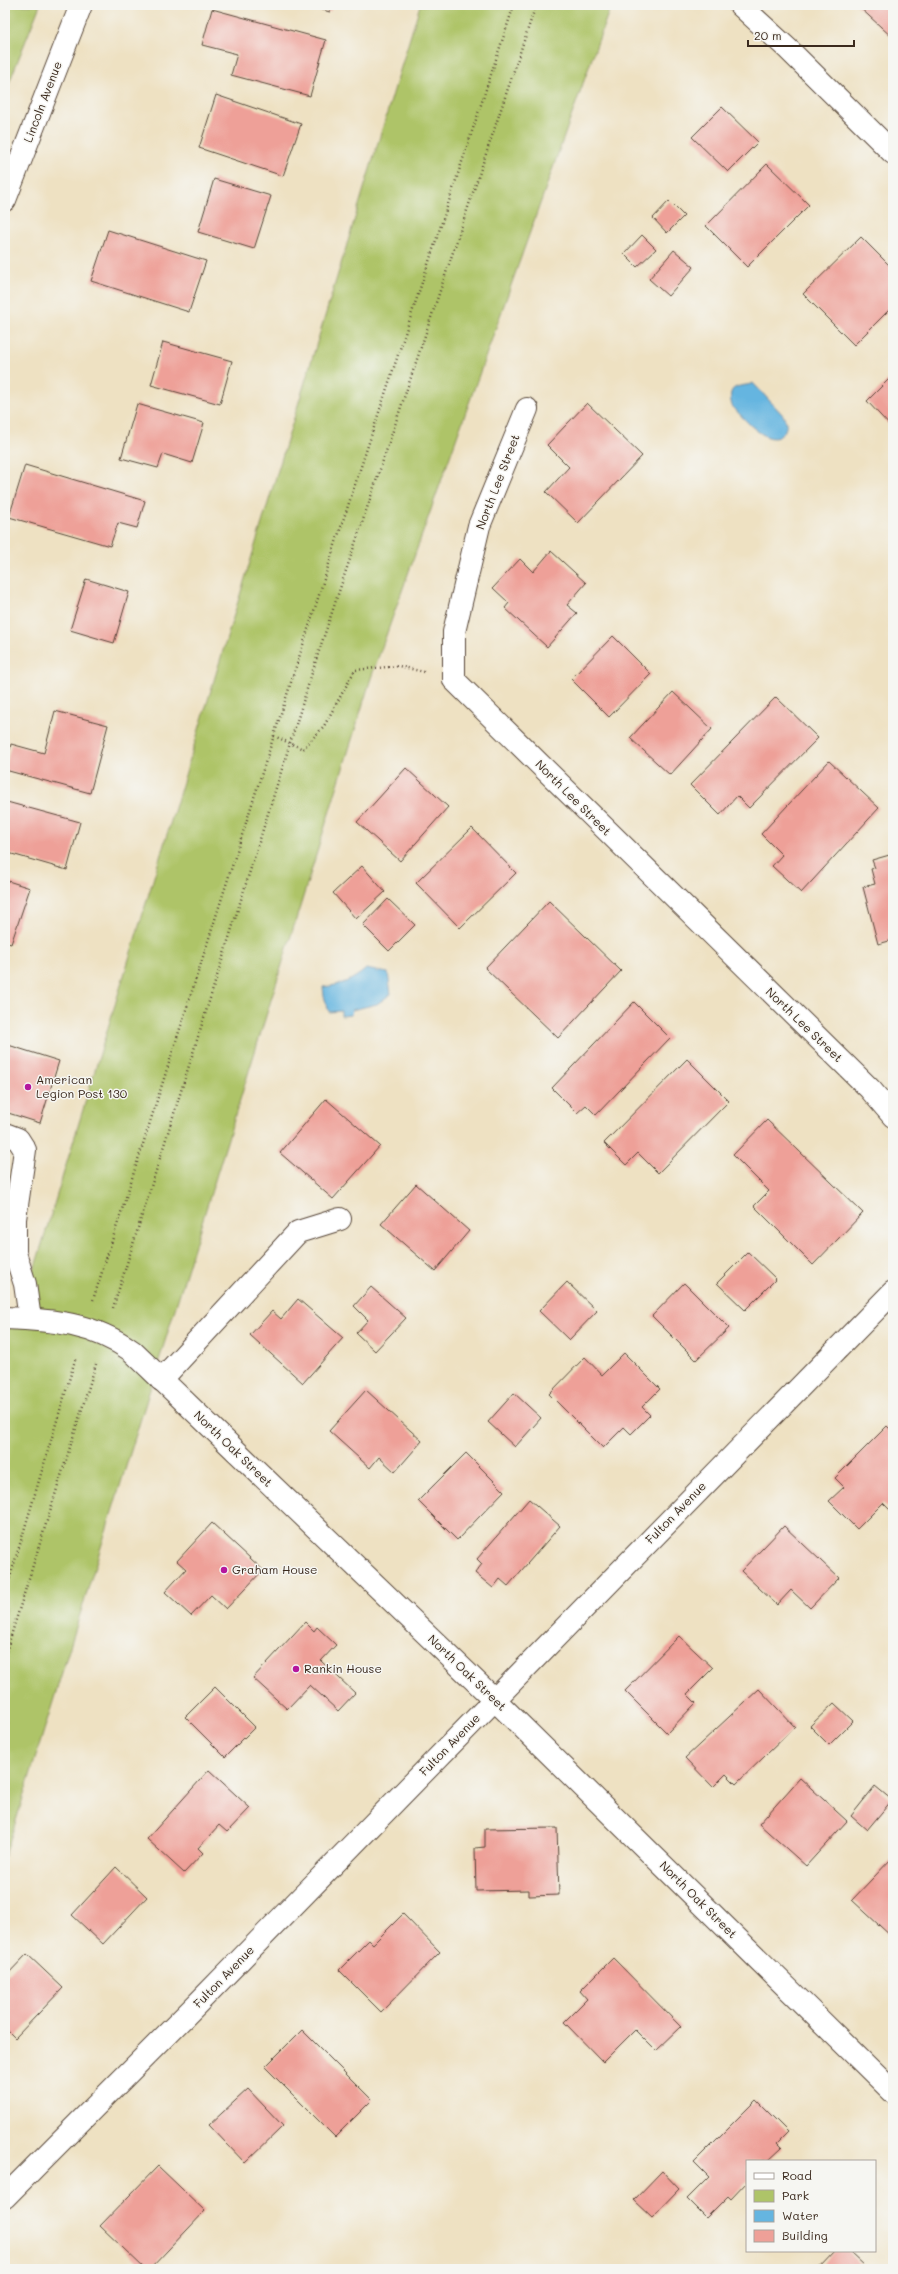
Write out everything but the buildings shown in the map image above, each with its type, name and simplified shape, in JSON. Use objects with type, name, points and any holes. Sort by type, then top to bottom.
[{"type":"street","name":"Lincoln Avenue","points":[[5,200],[80,5]]},
{"type":"street","points":[[740,5],[788,49],[893,153]]},
{"type":"street","name":"North Lee Street","points":[[527,409],[479,526],[454,632],[454,680],[870,1089],[893,1116]]},
{"type":"street","points":[[5,1134],[18,1139],[25,1150],[15,1219],[15,1253],[25,1284],[30,1319]]},
{"type":"street","points":[[161,1380],[298,1232],[340,1219]]},
{"type":"street","name":"Fulton Avenue","points":[[5,2197],[199,2002],[893,1292]]},
{"type":"street","name":"North Oak Street","points":[[5,1318],[54,1321],[95,1331],[132,1351],[494,1699],[893,2092]]},
{"type":"path","points":[[5,1655],[95,1331],[274,736],[336,542],[514,5]]},
{"type":"path","points":[[5,1594],[95,1331],[536,5]]},
{"type":"path","points":[[274,736],[303,749],[324,726],[355,670],[399,666],[454,680]]},
{"type":"green space","points":[[5,5],[40,5],[5,93]]},
{"type":"green space","points":[[420,5],[611,5],[372,675],[5,1856],[5,1337],[31,1280]]},
{"type":"water","points":[[753,383],[784,417],[786,428],[778,437],[771,438],[756,430],[732,406],[731,393],[733,389]]},
{"type":"water","points":[[366,969],[388,973],[391,994],[377,1004],[352,1010],[351,1015],[341,1016],[341,1011],[329,1012],[323,987],[346,982],[356,977]]},
{"type":"place","name":"American Legion Post 130","points":[[28,1087]]},
{"type":"place","name":"Graham House","points":[[224,1570]]},
{"type":"place","name":"Rankin House","points":[[296,1669]]}]
